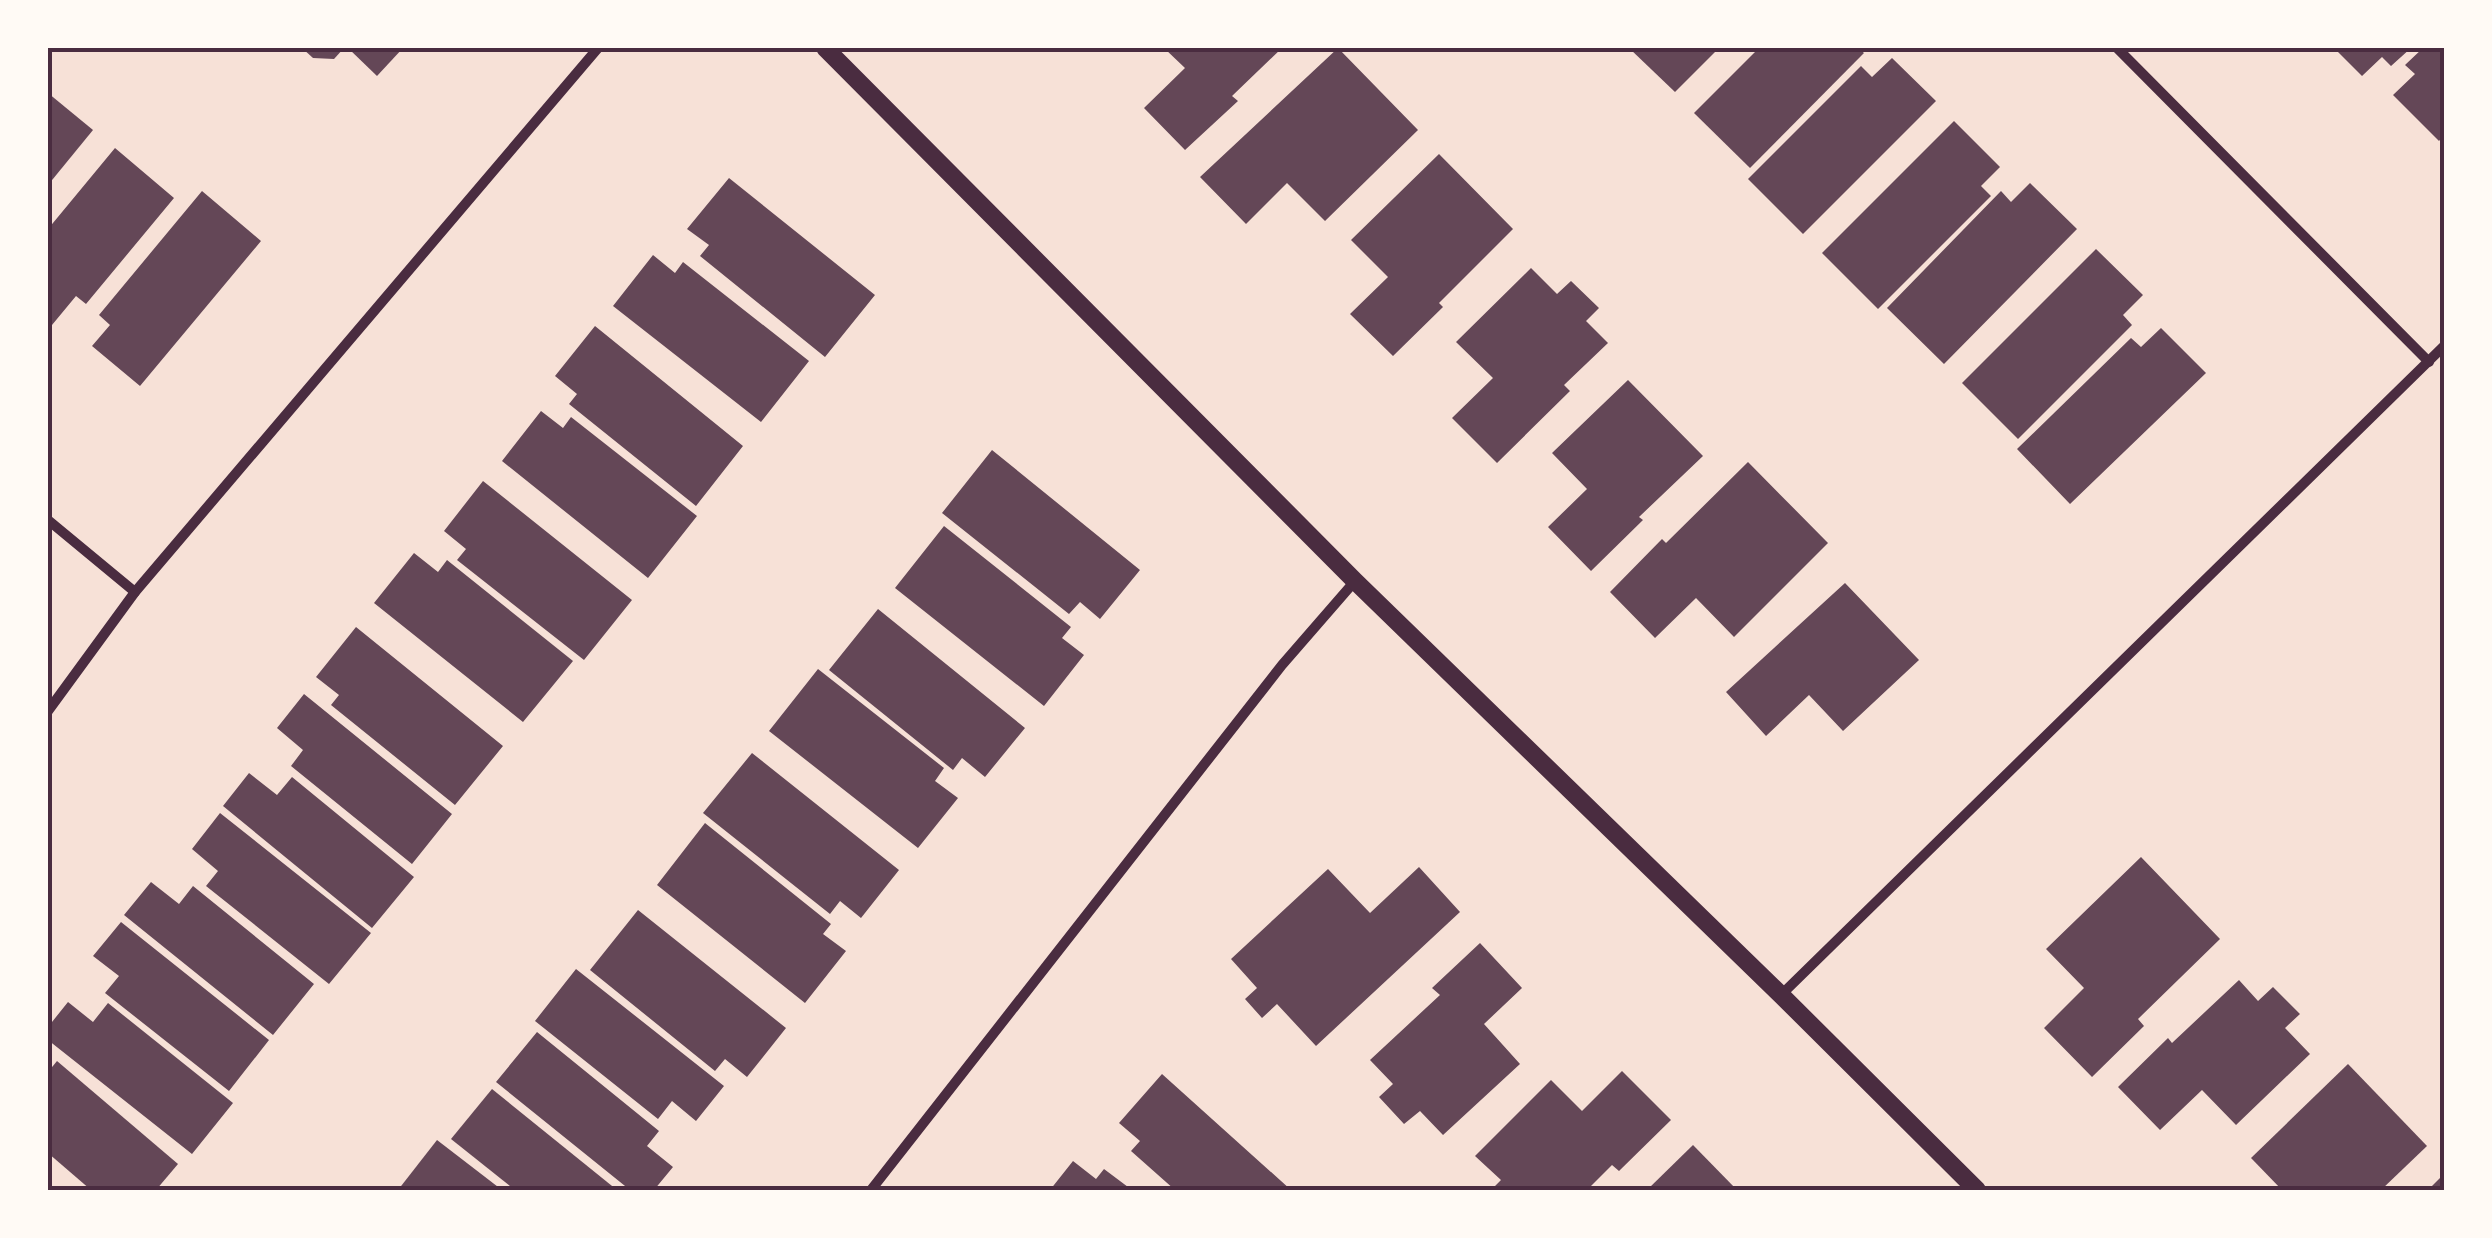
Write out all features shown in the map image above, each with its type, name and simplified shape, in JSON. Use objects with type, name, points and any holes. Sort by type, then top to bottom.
[{"type":"street","points":[[48,711],[135,592],[598,48]]},
{"type":"street","points":[[824,48],[1355,580],[1977,1190]]},
{"type":"street","points":[[2117,48],[2429,362]]},
{"type":"street","points":[[1782,995],[2444,346]]},
{"type":"street","points":[[48,520],[135,592]]},
{"type":"street","points":[[870,1190],[1270,681],[1355,580]]},
{"type":"building","points":[[302,48],[344,48],[334,59],[313,58]]},
{"type":"building","points":[[348,48],[403,48],[377,76]]},
{"type":"building","points":[[1164,48],[1282,48],[1232,96],[1238,101],[1185,150],[1144,108],[1185,68]]},
{"type":"building","points":[[1338,48],[1418,130],[1325,221],[1287,183],[1246,224],[1200,177]]},
{"type":"building","points":[[1629,48],[1719,48],[1675,92]]},
{"type":"building","points":[[1759,48],[1858,48],[1864,53],[1750,168],[1694,113]]},
{"type":"building","points":[[2334,48],[2411,48],[2391,66],[2382,57],[2362,76]]},
{"type":"building","points":[[2423,48],[2444,48],[2444,135],[2439,141],[2393,95],[2415,74],[2405,65]]},
{"type":"building","points":[[1892,58],[1936,101],[1803,234],[1748,179],[1861,66],[1872,77]]},
{"type":"building","points":[[48,93],[93,130],[48,185]]},
{"type":"building","points":[[1954,121],[2000,167],[1981,186],[1991,196],[1878,309],[1822,253]]},
{"type":"building","points":[[115,148],[174,198],[86,304],[76,296],[52,325],[48,321],[48,229]]},
{"type":"building","points":[[1439,154],[1513,229],[1393,356],[1350,314],[1388,277],[1351,240]]},
{"type":"building","points":[[729,178],[875,295],[825,357],[700,256],[709,245],[687,229]]},
{"type":"building","points":[[2030,183],[2077,229],[1944,364],[1887,308],[2001,191],[2011,202]]},
{"type":"building","points":[[202,191],[261,241],[140,386],[92,346],[110,325],[99,315]]},
{"type":"building","points":[[2096,249],[2143,295],[2123,315],[2132,325],[2018,439],[1962,383]]},
{"type":"building","points":[[653,255],[675,273],[683,262],[809,361],[761,422],[613,306]]},
{"type":"building","points":[[1531,268],[1557,294],[1571,281],[1599,308],[1586,321],[1608,343],[1564,385],[1570,391],[1497,463],[1452,418],[1493,378],[1456,342]]},
{"type":"building","points":[[595,326],[743,446],[696,506],[569,404],[577,394],[555,376]]},
{"type":"building","points":[[2161,328],[2206,373],[2070,504],[2017,449],[2131,338],[2141,347]]},
{"type":"building","points":[[1628,380],[1703,456],[1639,517],[1643,520],[1591,571],[1548,527],[1587,489],[1552,453]]},
{"type":"building","points":[[541,411],[563,428],[571,417],[697,516],[648,578],[502,461]]},
{"type":"building","points":[[992,450],[1140,570],[1100,619],[1080,602],[1069,614],[942,513]]},
{"type":"building","points":[[1748,462],[1828,543],[1734,637],[1696,598],[1655,638],[1610,592]]},
{"type":"building","points":[[483,481],[632,600],[584,660],[457,560],[466,549],[444,531]]},
{"type":"building","points":[[944,526],[1071,627],[1062,638],[1084,655],[1044,706],[895,588]]},
{"type":"building","points":[[414,553],[438,572],[447,560],[573,661],[523,722],[374,603]]},
{"type":"building","points":[[1845,583],[1919,660],[1843,731],[1809,695],[1766,736],[1726,692]]},
{"type":"building","points":[[878,609],[1025,728],[985,777],[962,758],[953,770],[829,670]]},
{"type":"building","points":[[356,627],[503,746],[455,805],[331,705],[339,695],[316,677]]},
{"type":"building","points":[[818,669],[944,768],[935,781],[958,798],[918,848],[769,731]]},
{"type":"building","points":[[304,694],[452,814],[412,864],[291,766],[303,750],[277,728]]},
{"type":"building","points":[[752,753],[899,870],[861,918],[840,901],[830,914],[703,813]]},
{"type":"building","points":[[249,773],[277,795],[292,777],[414,877],[372,928],[223,806]]},
{"type":"building","points":[[220,813],[371,933],[329,984],[206,886],[218,871],[192,849]]},
{"type":"building","points":[[705,823],[831,924],[823,934],[846,951],[805,1003],[657,885]]},
{"type":"building","points":[[2141,857],[2220,939],[2138,1019],[2144,1026],[2092,1077],[2044,1028],[2084,988],[2046,949]]},
{"type":"building","points":[[1419,867],[1460,912],[1316,1046],[1277,1004],[1262,1018],[1245,999],[1257,988],[1231,959],[1328,869],[1370,913]]},
{"type":"building","points":[[151,882],[179,904],[193,886],[314,984],[273,1035],[124,915]]},
{"type":"building","points":[[638,910],[786,1028],[747,1077],[725,1059],[715,1071],[590,970]]},
{"type":"building","points":[[121,922],[269,1040],[229,1091],[105,993],[119,976],[93,956]]},
{"type":"building","points":[[1480,943],[1522,988],[1484,1024],[1520,1064],[1443,1135],[1420,1111],[1404,1124],[1379,1097],[1393,1084],[1370,1060],[1440,995],[1432,988]]},
{"type":"building","points":[[576,969],[724,1086],[696,1121],[672,1101],[658,1119],[535,1021]]},
{"type":"building","points":[[2239,980],[2258,1001],[2273,987],[2300,1014],[2285,1028],[2310,1054],[2236,1125],[2202,1090],[2160,1130],[2118,1087],[2168,1038],[2172,1043]]},
{"type":"building","points":[[68,1002],[93,1022],[108,1003],[233,1103],[192,1154],[48,1040],[48,1027]]},
{"type":"building","points":[[537,1032],[659,1131],[647,1146],[673,1167],[654,1190],[630,1190],[496,1082]]},
{"type":"building","points":[[57,1061],[178,1164],[156,1190],[91,1190],[48,1153],[48,1072]]},
{"type":"building","points":[[2348,1064],[2427,1146],[2381,1190],[2282,1190],[2251,1158]]},
{"type":"building","points":[[1622,1071],[1671,1120],[1619,1171],[1612,1165],[1587,1190],[1491,1190],[1501,1180],[1475,1156],[1551,1080],[1582,1111]]},
{"type":"building","points":[[1162,1074],[1291,1190],[1175,1190],[1131,1151],[1140,1141],[1119,1123]]},
{"type":"building","points":[[492,1089],[617,1190],[515,1190],[451,1139]]},
{"type":"building","points":[[437,1140],[502,1190],[398,1190]]},
{"type":"building","points":[[1693,1145],[1737,1190],[1647,1190]]},
{"type":"building","points":[[1073,1161],[1096,1179],[1104,1169],[1132,1190],[1050,1190]]},
{"type":"building","points":[[2444,1174],[2444,1190],[2428,1190]]}]
